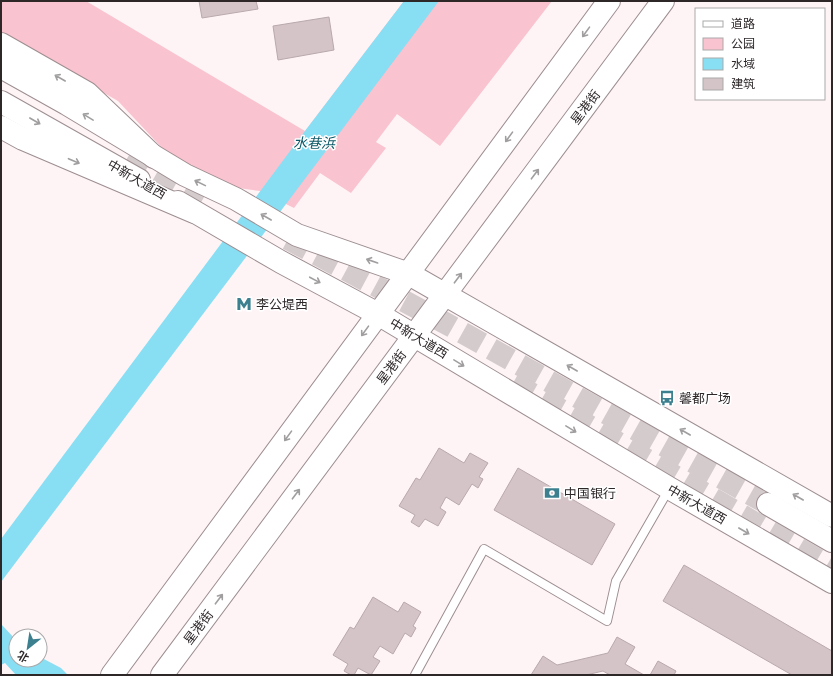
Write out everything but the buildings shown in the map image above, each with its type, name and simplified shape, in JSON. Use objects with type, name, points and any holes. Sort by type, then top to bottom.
[{"type":"main road","points":[[112,675],[609,1]]},
{"type":"main road","name":"星港街","points":[[162,675],[663,1]]},
{"type":"main road","points":[[1,44],[87,93],[154,157]]},
{"type":"main road","name":"中新大道西","points":[[1,67],[185,175],[236,200],[297,235],[409,274],[832,516]]},
{"type":"main road","name":"中新大道西","points":[[1,102],[281,262],[378,314],[669,488],[832,582]]},
{"type":"main road","points":[[1,126],[23,139],[194,212]]},
{"type":"main road","points":[[768,504],[832,540]]},
{"type":"lane","points":[[415,675],[484,549],[607,621],[616,581],[669,488]]},
{"type":"green space","points":[[1,1],[86,1],[305,131],[404,1],[552,1],[440,146],[397,114],[376,142],[386,148],[351,193],[320,173],[294,208],[260,191],[218,185],[166,152],[118,101],[1,34]]},
{"type":"water","name":"水巷浜","points":[[404,1],[439,1],[1,582],[1,539],[305,131]]},
{"type":"water","points":[[1,624],[8,631],[8,666],[5,663],[1,665]]},
{"type":"water","points":[[48,661],[61,668],[68,675],[16,675],[10,668],[48,668]]},
{"type":"tunnel","points":[[124,164],[199,206]]},
{"type":"tunnel","points":[[288,239],[447,324],[768,504]]},
{"type":"tunnel","points":[[513,383],[832,568]]},
{"type":"place","name":"李公堤西","points":[[244,304]]},
{"type":"place","name":"馨都广场","points":[[667,398]]},
{"type":"place","name":"中国银行","points":[[552,493]]}]
